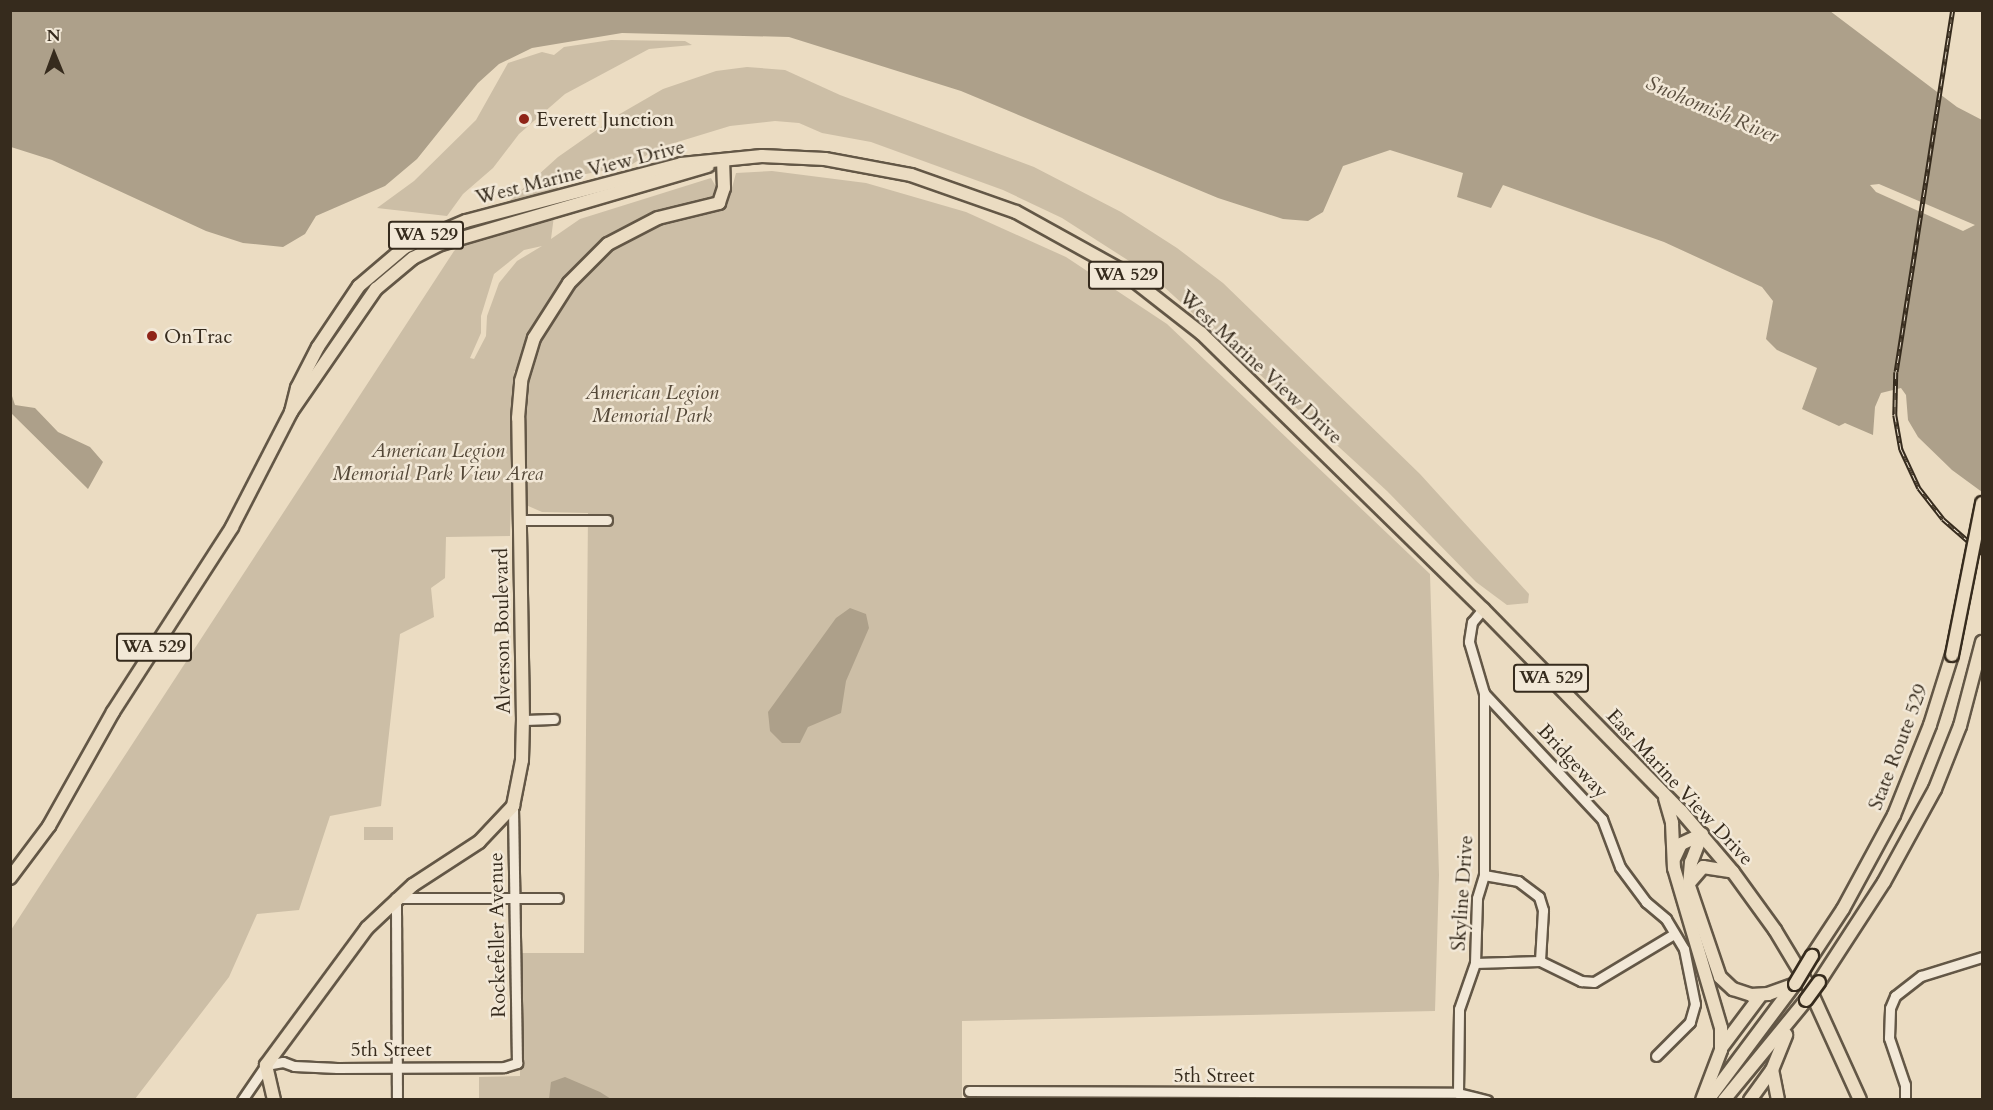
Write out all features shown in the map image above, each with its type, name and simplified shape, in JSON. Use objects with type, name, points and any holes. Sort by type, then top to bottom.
[{"type":"main road","name":"West Marine View Drive","points":[[291,412],[297,388],[318,347],[359,286],[405,247],[445,227],[681,164],[723,159],[795,156],[911,175],[1016,212],[1064,236],[1119,270],[1201,333],[1439,566]]},
{"type":"main road","name":"West Marine View Drive","points":[[10,878],[49,826],[113,712],[232,527],[291,412],[330,358],[369,297],[413,258],[483,231],[580,206],[723,159]]},
{"type":"main road","name":"Alverson Boulevard","points":[[513,806],[522,760],[519,398],[526,359],[544,318],[577,273],[608,244],[658,218],[719,203],[724,188],[723,159]]},
{"type":"main road","name":"State Route 529","points":[[1708,1100],[1795,984],[1843,909],[1894,815],[1930,725],[1953,655],[1983,503]]},
{"type":"main road","name":"East Marine View Drive","points":[[1439,566],[1662,791],[1733,872],[1807,983],[1860,1100]]},
{"type":"main road","points":[[1724,1100],[1806,1000],[1884,882],[1949,757],[1983,642]]},
{"type":"main road","points":[[1662,791],[1672,823],[1674,868],[1718,1012],[1720,1050]]},
{"type":"main road","points":[[274,1100],[266,1065],[367,928],[396,898],[479,842],[513,806]]},
{"type":"main road","points":[[1674,868],[1678,847],[1702,834]]},
{"type":"main road","points":[[1702,834],[1690,862],[1689,886],[1720,977],[1738,992],[1761,995],[1795,984]]},
{"type":"main road","points":[[1689,886],[1693,874],[1703,867],[1733,872]]},
{"type":"main road","points":[[1702,1100],[1720,1050],[1761,995]]},
{"type":"main road","points":[[1750,1100],[1772,1070],[1779,1045],[1806,1000]]},
{"type":"main road","points":[[1772,1070],[1778,1100]]},
{"type":"main road","name":"WA 529","points":[[1851,1076],[1852,1100]]},
{"type":"street","points":[[521,520],[607,520]]},
{"type":"street","name":"Bridgeway","points":[[1483,609],[1472,622],[1469,642],[1484,693],[1602,819],[1620,867],[1646,902],[1666,919],[1684,949],[1695,1004],[1690,1022],[1656,1056]]},
{"type":"street","name":"Skyline Drive","points":[[1458,1093],[1459,1009],[1475,963],[1477,898],[1484,875],[1484,693]]},
{"type":"street","points":[[523,720],[554,719]]},
{"type":"street","name":"Rockefeller Avenue","points":[[513,806],[517,1063]]},
{"type":"street","points":[[1484,875],[1527,885],[1539,897],[1543,910],[1540,961]]},
{"type":"street","points":[[397,1100],[396,898],[558,898]]},
{"type":"street","points":[[1475,963],[1540,961],[1581,981],[1594,982],[1674,934]]},
{"type":"street","points":[[1905,1100],[1905,1085],[1889,1038],[1890,1008],[1895,996],[1912,980],[1983,957]]},
{"type":"street","name":"5th Street","points":[[266,1065],[283,1062],[294,1066],[504,1067],[517,1063]]},
{"type":"street","points":[[242,1100],[266,1065]]},
{"type":"street","name":"5th Street","points":[[969,1091],[1036,1096],[1385,1096],[1458,1093],[1487,1100]]},
{"type":"green space","points":[[611,40],[685,41],[692,45],[649,49],[565,94],[519,134],[493,168],[463,194],[447,216],[377,208],[414,181],[476,120],[508,63],[542,52],[554,55],[564,47]]},
{"type":"green space","points":[[747,67],[785,70],[840,95],[1034,167],[1121,212],[1177,248],[1223,283],[1420,474],[1529,594],[1528,603],[1507,605],[1476,582],[1387,491],[1151,275],[1062,218],[1003,190],[871,142],[822,133],[799,123],[775,121],[730,126],[658,148],[631,165],[581,175],[558,185],[551,239],[580,219],[711,178],[727,206],[736,173],[772,171],[866,183],[966,212],[1066,257],[1167,324],[1430,574],[1439,875],[1435,1011],[962,1021],[962,1099],[479,1099],[479,1077],[520,1076],[520,953],[584,953],[588,513],[542,512],[526,505],[524,434],[529,375],[514,371],[510,536],[446,537],[445,578],[431,588],[434,617],[400,634],[381,806],[330,816],[299,910],[257,914],[229,977],[135,1099],[11,1100],[11,930],[454,251],[558,157],[618,115],[663,89],[716,71]],"holes":[[[542,246],[517,261],[499,283],[487,316],[486,336],[474,359],[470,358],[481,333],[481,316],[494,274],[524,250]]]},
{"type":"green space","points":[[364,827],[393,827],[393,840],[364,840]]},
{"type":"water","name":"Snohomish River","points":[[10,11],[1830,11],[1957,107],[1982,120],[1982,492],[1952,470],[1918,437],[1908,420],[1906,395],[1901,388],[1881,393],[1875,407],[1873,435],[1845,423],[1839,426],[1802,409],[1817,368],[1777,350],[1766,339],[1773,301],[1762,287],[1664,242],[1503,185],[1491,208],[1457,197],[1463,173],[1390,150],[1343,166],[1323,212],[1308,221],[1283,219],[1218,198],[961,91],[789,37],[622,33],[532,48],[499,64],[478,83],[417,159],[385,186],[316,216],[305,234],[283,247],[243,243],[206,231],[52,160],[11,147]]},
{"type":"water","points":[[10,390],[15,405],[35,408],[58,432],[90,447],[103,462],[88,489],[11,413]]},
{"type":"water","points":[[850,608],[866,614],[869,628],[846,681],[841,713],[808,727],[800,743],[782,743],[770,731],[768,712],[836,618]]},
{"type":"water","points":[[565,1077],[611,1099],[549,1099],[551,1082]]},
{"type":"pier","points":[[1879,184],[1975,225],[1963,231],[1876,192],[1870,185]]},
{"type":"railway","points":[[1953,10],[1896,372],[1895,415],[1901,449],[1919,488],[1943,519],[1982,553]]},
{"type":"place","name":"Everett Junction","points":[[524,119]]},
{"type":"place","name":"OnTrac","points":[[152,336]]},
{"type":"park label","name":"American Legion Memorial Park","points":[[652,404]]},
{"type":"park label","name":"American Legion Memorial Park View Area","points":[[438,462]]}]
